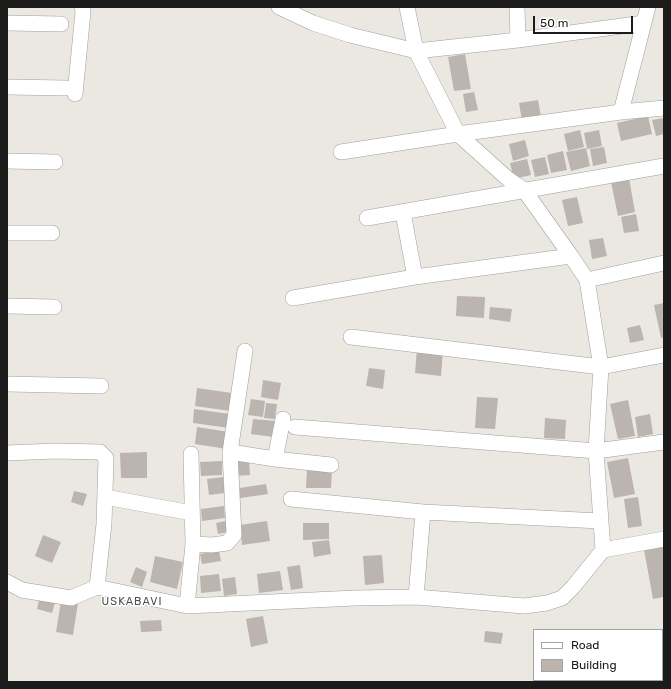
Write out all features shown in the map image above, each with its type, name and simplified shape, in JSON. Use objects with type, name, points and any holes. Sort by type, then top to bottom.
[{"type":"street","points":[[7,87],[71,91],[83,12],[82,7]]},
{"type":"street","points":[[279,7],[313,23],[350,35],[416,51],[518,40],[644,23]]},
{"type":"street","points":[[407,7],[416,51],[458,134],[508,179],[524,190],[587,280],[601,367],[596,451],[603,550]]},
{"type":"street","points":[[517,7],[518,40]]},
{"type":"street","points":[[621,112],[648,7]]},
{"type":"street","points":[[7,23],[61,24]]},
{"type":"street","points":[[341,152],[458,134],[621,112],[664,108]]},
{"type":"street","points":[[7,161],[55,162]]},
{"type":"street","points":[[367,218],[664,166]]},
{"type":"street","points":[[403,212],[415,277]]},
{"type":"street","points":[[7,233],[52,234]]},
{"type":"street","points":[[293,298],[415,277],[571,256]]},
{"type":"street","points":[[587,280],[664,263]]},
{"type":"street","points":[[7,306],[54,307]]},
{"type":"street","points":[[351,337],[601,367],[664,355]]},
{"type":"street","points":[[192,544],[212,545],[228,543],[234,535],[230,452],[245,351]]},
{"type":"street","points":[[7,384],[101,386]]},
{"type":"street","points":[[275,459],[289,423],[596,451],[664,442]]},
{"type":"street","points":[[7,453],[55,451],[100,452],[106,458],[104,524],[97,587]]},
{"type":"street","points":[[230,452],[331,465]]},
{"type":"street","points":[[187,606],[192,544],[190,454]]},
{"type":"street","points":[[105,497],[192,513]]},
{"type":"street","points":[[291,499],[423,512],[600,522]]},
{"type":"street","points":[[416,597],[423,512]]},
{"type":"street","points":[[7,582],[22,590],[71,598],[97,587],[187,606],[355,598],[416,597],[524,606],[547,603],[562,598],[574,588],[603,550],[664,539]]},
{"type":"building","points":[[465,54],[471,89],[454,91],[448,57]]},
{"type":"building","points":[[474,92],[478,110],[466,112],[463,94]]},
{"type":"building","points":[[538,100],[541,117],[522,121],[519,103]]},
{"type":"building","points":[[648,116],[652,134],[621,141],[617,123]]},
{"type":"building","points":[[664,118],[664,134],[656,136],[652,120]]},
{"type":"building","points":[[580,130],[584,147],[568,151],[564,134]]},
{"type":"building","points":[[599,130],[602,146],[587,149],[584,133]]},
{"type":"building","points":[[525,140],[529,156],[513,161],[509,144]]},
{"type":"building","points":[[604,147],[607,163],[593,166],[590,149]]},
{"type":"building","points":[[586,148],[590,166],[571,171],[566,152]]},
{"type":"building","points":[[563,151],[567,170],[551,173],[547,155]]},
{"type":"building","points":[[545,157],[549,174],[535,177],[531,160]]},
{"type":"building","points":[[527,159],[531,175],[514,179],[510,163]]},
{"type":"building","points":[[629,178],[635,212],[618,216],[611,182]]},
{"type":"building","points":[[577,197],[583,223],[568,226],[562,200]]},
{"type":"building","points":[[636,214],[639,231],[624,233],[621,217]]},
{"type":"building","points":[[603,238],[607,256],[592,259],[589,240]]},
{"type":"building","points":[[457,296],[485,297],[484,318],[456,316]]},
{"type":"building","points":[[664,303],[664,337],[661,338],[654,305]]},
{"type":"building","points":[[490,307],[512,309],[510,322],[489,319]]},
{"type":"building","points":[[640,325],[644,340],[630,343],[627,328]]},
{"type":"building","points":[[417,348],[443,351],[441,376],[415,373]]},
{"type":"building","points":[[369,368],[385,370],[383,389],[366,386]]},
{"type":"building","points":[[263,380],[281,383],[278,400],[261,397]]},
{"type":"building","points":[[197,388],[232,393],[230,411],[195,406]]},
{"type":"building","points":[[477,397],[498,398],[495,429],[475,428]]},
{"type":"building","points":[[251,399],[265,401],[263,417],[248,415]]},
{"type":"building","points":[[628,400],[635,436],[618,439],[610,404]]},
{"type":"building","points":[[266,403],[277,404],[275,419],[264,418]]},
{"type":"building","points":[[194,409],[230,414],[229,428],[193,423]]},
{"type":"building","points":[[650,414],[653,434],[638,437],[635,417]]},
{"type":"building","points":[[545,418],[566,420],[565,439],[544,438]]},
{"type":"building","points":[[253,419],[276,421],[274,437],[251,434]]},
{"type":"building","points":[[197,427],[229,432],[227,449],[195,444]]},
{"type":"building","points":[[147,452],[147,478],[121,478],[120,453]]},
{"type":"building","points":[[628,458],[635,494],[614,498],[607,462]]},
{"type":"building","points":[[222,461],[222,475],[201,476],[200,462]]},
{"type":"building","points":[[249,461],[250,475],[233,476],[232,462]]},
{"type":"building","points":[[307,469],[332,470],[331,488],[306,488]]},
{"type":"building","points":[[223,477],[225,493],[209,495],[207,479]]},
{"type":"building","points":[[266,484],[268,494],[234,499],[233,489]]},
{"type":"building","points":[[74,491],[87,494],[83,506],[71,502]]},
{"type":"building","points":[[638,497],[642,526],[628,528],[624,499]]},
{"type":"building","points":[[224,506],[225,518],[202,521],[201,509]]},
{"type":"building","points":[[225,521],[228,532],[218,534],[216,523]]},
{"type":"building","points":[[267,521],[270,541],[242,545],[240,525]]},
{"type":"building","points":[[303,523],[329,523],[329,539],[303,540]]},
{"type":"building","points":[[43,535],[61,542],[52,563],[35,556]]},
{"type":"building","points":[[329,540],[331,554],[314,557],[312,542]]},
{"type":"building","points":[[662,541],[664,554],[664,597],[653,599],[643,544]]},
{"type":"building","points":[[219,551],[221,561],[202,564],[200,554]]},
{"type":"building","points":[[382,555],[384,583],[365,585],[363,556]]},
{"type":"building","points":[[155,556],[183,562],[177,589],[150,582]]},
{"type":"building","points":[[300,565],[303,588],[291,590],[287,567]]},
{"type":"building","points":[[136,567],[147,572],[142,587],[130,582]]},
{"type":"building","points":[[280,571],[283,590],[259,593],[257,574]]},
{"type":"building","points":[[219,574],[221,591],[201,593],[200,576]]},
{"type":"building","points":[[235,577],[237,594],[224,596],[222,579]]},
{"type":"building","points":[[40,596],[56,599],[52,613],[37,609]]},
{"type":"building","points":[[61,601],[78,603],[73,635],[56,632]]},
{"type":"building","points":[[263,616],[268,643],[251,647],[246,619]]},
{"type":"building","points":[[161,620],[162,631],[141,632],[140,621]]},
{"type":"building","points":[[485,631],[503,633],[501,644],[484,642]]},
{"type":"district","name":"USKABAVI","points":[[132,602]]}]
